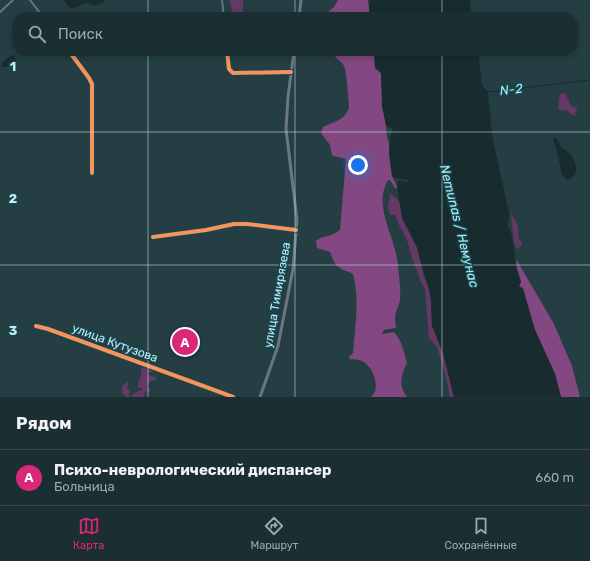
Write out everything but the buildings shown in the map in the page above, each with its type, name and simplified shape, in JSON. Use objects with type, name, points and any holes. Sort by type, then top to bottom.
[{"type":"main road","points":[[300,12],[301,0]]},
{"type":"main road","name":"улица Тимирязева","points":[[260,397],[276,355],[293,269],[296,230],[295,203],[286,129],[286,113],[293,56]]},
{"type":"street","points":[[0,12],[13,0]]},
{"type":"street","points":[[30,0],[39,12]]},
{"type":"street","points":[[222,0],[223,12]]},
{"type":"street","points":[[72,56],[92,84],[92,173]]},
{"type":"street","points":[[228,56],[229,68],[234,73],[291,72]]},
{"type":"street","points":[[153,237],[206,230],[234,224],[296,230]]},
{"type":"street","name":"улица Кутузова","points":[[36,326],[48,329],[233,397]]},
{"type":"shaded area","points":[[230,0],[243,0],[243,12],[232,12]]},
{"type":"shaded area","points":[[338,0],[368,0],[369,12],[328,12],[334,7]]},
{"type":"shaded area","points":[[374,56],[375,68],[381,73],[387,137],[389,143],[389,156],[392,176],[397,186],[396,189],[390,180],[388,180],[384,190],[383,201],[386,222],[396,255],[400,292],[400,300],[395,316],[396,327],[384,330],[382,334],[394,332],[401,343],[407,363],[403,372],[401,385],[407,397],[371,397],[375,392],[376,383],[369,366],[362,361],[349,359],[353,353],[356,313],[356,293],[353,274],[338,267],[330,252],[317,248],[316,241],[340,230],[346,159],[332,155],[330,145],[321,133],[323,127],[343,117],[348,111],[349,106],[345,69],[343,64],[336,57]]},
{"type":"shaded area","points":[[565,93],[571,106],[577,108],[575,112],[576,115],[574,116],[566,110],[559,110],[558,108],[560,94]]},
{"type":"shaded area","points":[[390,193],[400,204],[402,218],[417,248],[424,277],[429,289],[432,326],[443,353],[454,397],[450,397],[437,347],[429,338],[425,289],[412,258],[407,240],[395,215],[390,215],[388,208]]},
{"type":"shaded area","points":[[511,214],[516,221],[518,236],[522,242],[521,246],[517,249],[514,242]]},
{"type":"shaded area","points":[[516,259],[554,324],[572,366],[580,397],[561,397],[555,374],[535,330],[519,286],[521,282]]},
{"type":"shaded area","points":[[144,367],[153,371],[147,373],[156,377],[156,380],[150,381],[147,386],[151,391],[145,392],[144,397],[130,397],[136,392],[142,390],[142,388],[138,388],[141,368]]},
{"type":"shaded area","points":[[127,382],[129,383],[127,388],[130,390],[130,397],[122,394],[122,386]]},
{"type":"water","points":[[64,0],[106,0],[97,5],[87,3],[72,8],[67,5]]},
{"type":"water","points":[[370,0],[470,0],[471,12],[370,12]]},
{"type":"water","points":[[14,56],[17,62],[14,66],[1,67],[2,63],[10,57]]},
{"type":"water","name":"Nemunas / Немунас","points":[[374,56],[479,56],[482,85],[488,92],[492,135],[509,213],[508,226],[511,232],[517,269],[521,282],[519,286],[523,288],[535,330],[555,374],[561,397],[454,397],[443,353],[432,326],[429,289],[417,247],[402,218],[397,183],[399,181],[408,182],[408,180],[395,178],[392,176],[389,146],[393,129],[386,125],[382,107],[381,73],[375,68]]},
{"type":"water","points":[[555,137],[562,148],[571,155],[575,163],[575,175],[567,180],[562,175],[553,138]]},
{"type":"waterway","name":"N-2","points":[[487,92],[590,80]]},
{"type":"cycle path","points":[[73,56],[92,84],[92,173]]},
{"type":"cycle path","points":[[228,56],[229,69],[233,73],[291,72]]},
{"type":"cycle path","points":[[153,237],[206,230],[234,224],[247,224],[296,230]]},
{"type":"cycle path","points":[[36,326],[48,329],[233,397]]},
{"type":"place","name":"Психо-неврологический диспансер","points":[[185,342]]}]
